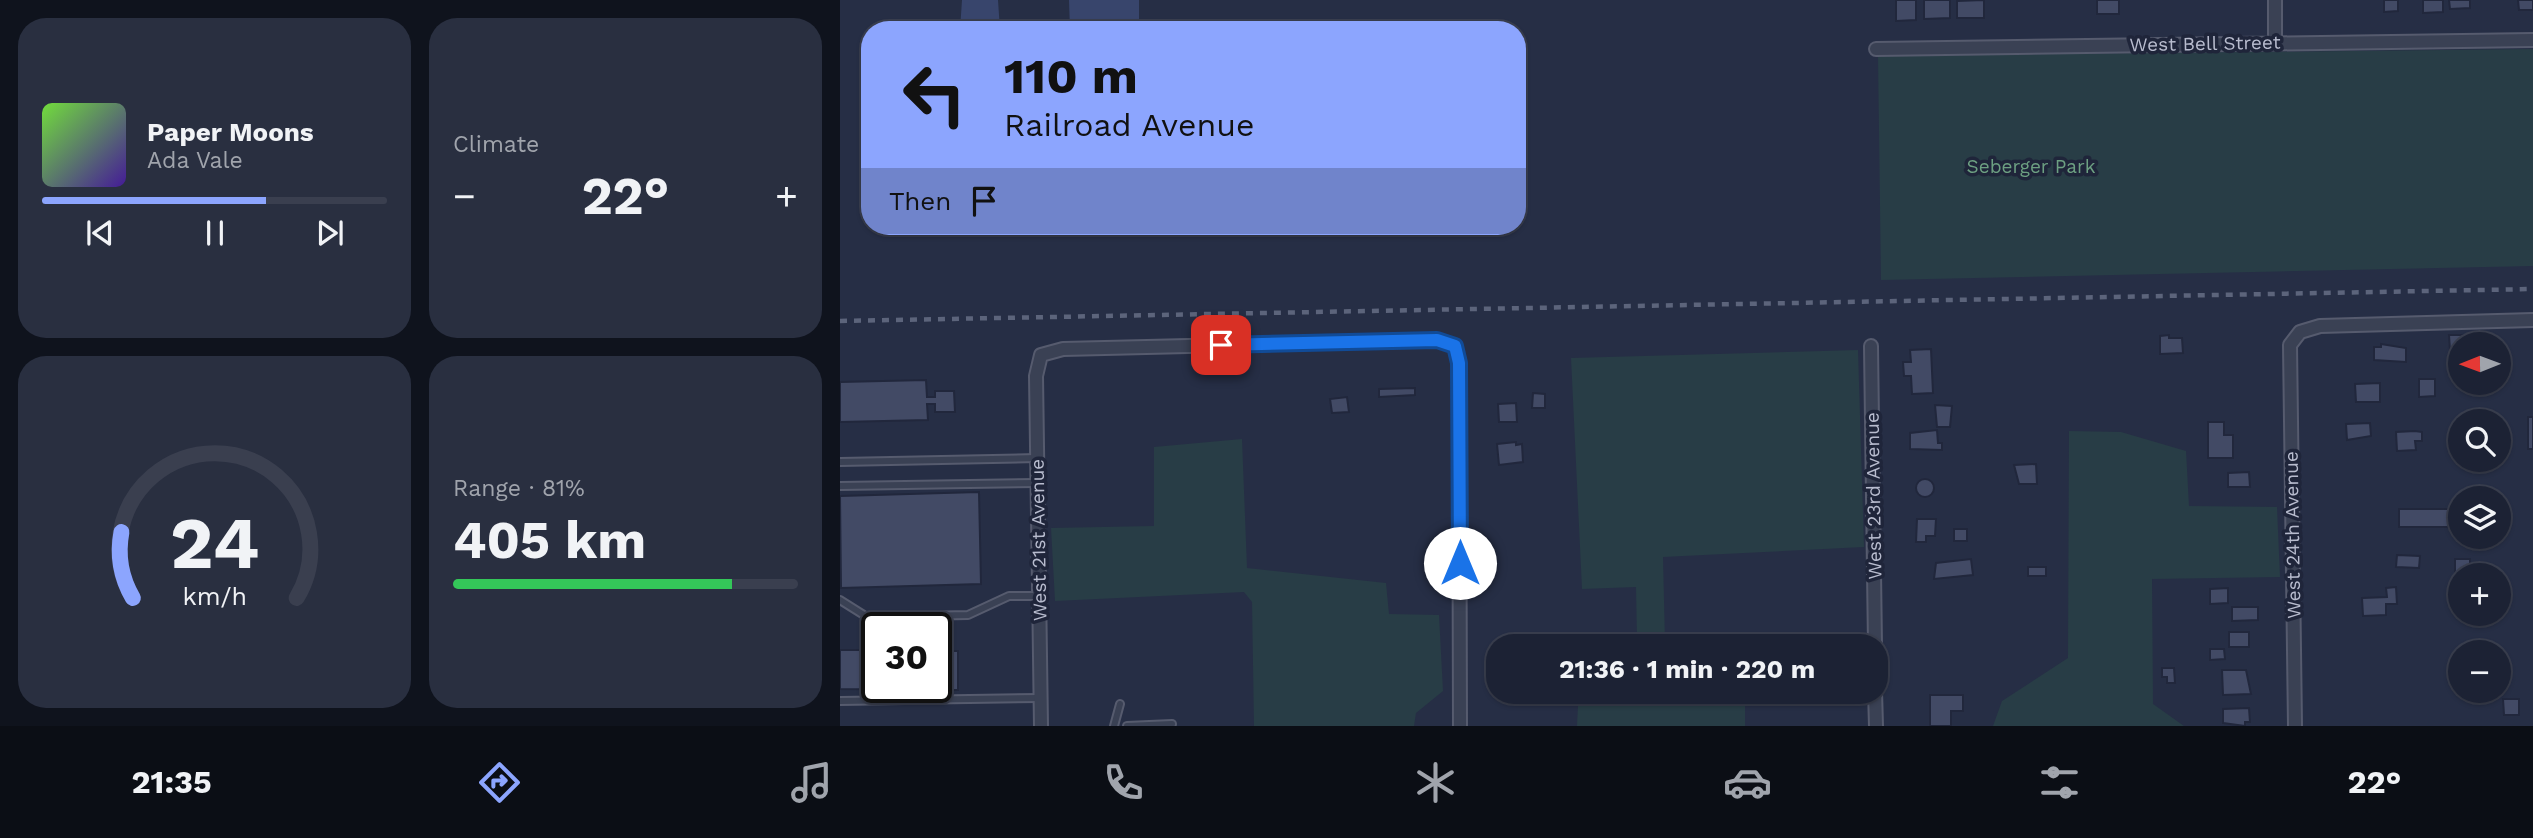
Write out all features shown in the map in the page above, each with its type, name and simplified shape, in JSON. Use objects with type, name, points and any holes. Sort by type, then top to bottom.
[{"type":"street","points":[[2275,0],[2275,41]]},
{"type":"street","name":"West Bell Street","points":[[1876,48],[2275,41],[2533,40]]},
{"type":"street","name":"West 24th Avenue","points":[[2295,726],[2290,345],[2300,332],[2320,326],[2533,320]]},
{"type":"street","name":"West 21st Avenue","points":[[1041,726],[1036,370],[1041,355],[1063,349],[1437,340],[1455,346],[1459,363],[1460,726]]},
{"type":"street","name":"West 23rd Avenue","points":[[1871,346],[1875,634]]},
{"type":"street","points":[[1875,704],[1876,726]]},
{"type":"lane","points":[[840,461],[1037,458]]},
{"type":"lane","points":[[840,486],[1037,483]]},
{"type":"lane","points":[[840,600],[867,617],[968,615],[1009,597],[1039,596]]},
{"type":"lane","points":[[840,701],[1040,698]]},
{"type":"lane","points":[[1114,726],[1120,704]]},
{"type":"lane","points":[[1126,726],[1172,724]]},
{"type":"green space","name":"Seberger Park","points":[[2533,49],[2533,266],[1881,280],[1878,56]]},
{"type":"green space","points":[[1858,350],[1864,547],[1663,557],[1665,634],[1637,634],[1636,587],[1582,589],[1571,358]]},
{"type":"green space","points":[[2069,431],[2121,432],[2186,451],[2189,506],[2277,507],[2280,577],[2152,579],[2153,704],[2184,726],[1993,726],[2002,701],[2068,658]]},
{"type":"green space","points":[[1242,439],[1247,568],[1386,583],[1389,614],[1439,615],[1443,691],[1416,713],[1414,726],[1254,726],[1252,602],[1244,592],[1055,601],[1051,528],[1154,526],[1154,447]]},
{"type":"green space","points":[[1745,704],[1745,726],[1577,726],[1578,706]]},
{"type":"water","points":[[962,0],[998,0],[999,21],[961,21]]},
{"type":"water","points":[[1069,0],[1139,0],[1139,21],[1070,21]]},
{"type":"building","points":[[1896,0],[1916,0],[1916,20],[1896,21]]},
{"type":"building","points":[[1924,0],[1950,0],[1950,18],[1924,19]]},
{"type":"building","points":[[1984,0],[1984,18],[1957,18],[1957,1]]},
{"type":"building","points":[[2097,0],[2119,0],[2119,14],[2097,14]]},
{"type":"building","points":[[2384,0],[2398,0],[2398,11],[2384,12]]},
{"type":"building","points":[[2423,0],[2443,0],[2443,12],[2423,13]]},
{"type":"building","points":[[2449,0],[2470,0],[2470,8],[2450,9]]},
{"type":"building","points":[[2518,0],[2533,0],[2533,10],[2519,10]]},
{"type":"building","points":[[2169,335],[2169,338],[2182,338],[2183,353],[2160,354],[2160,336]]},
{"type":"building","points":[[2381,344],[2406,348],[2406,362],[2374,360],[2374,347],[2381,347]]},
{"type":"building","points":[[1931,349],[1933,393],[1912,394],[1911,376],[1904,376],[1903,362],[1911,362],[1910,350]]},
{"type":"building","points":[[2419,379],[2435,379],[2435,396],[2419,397]]},
{"type":"building","points":[[926,380],[927,397],[935,397],[935,391],[954,391],[955,412],[935,412],[935,404],[927,404],[928,420],[840,422],[840,382]]},
{"type":"building","points":[[2380,383],[2380,402],[2356,402],[2355,384]]},
{"type":"building","points":[[1415,388],[1415,395],[1379,397],[1379,389]]},
{"type":"building","points":[[1533,393],[1545,394],[1545,408],[1532,408]]},
{"type":"building","points":[[1347,397],[1349,412],[1332,413],[1330,399]]},
{"type":"building","points":[[1516,403],[1517,422],[1499,422],[1498,404]]},
{"type":"building","points":[[1935,405],[1952,406],[1950,427],[1937,427]]},
{"type":"building","points":[[2528,417],[2533,417],[2533,449],[2528,449]]},
{"type":"building","points":[[2208,422],[2224,422],[2224,435],[2233,435],[2233,458],[2208,458]]},
{"type":"building","points":[[2370,423],[2371,436],[2347,440],[2346,424]]},
{"type":"building","points":[[1937,430],[1938,443],[1942,443],[1942,450],[1910,449],[1910,433]]},
{"type":"building","points":[[2396,432],[2422,432],[2422,441],[2415,441],[2416,450],[2397,451]]},
{"type":"building","points":[[1516,442],[1516,445],[1522,444],[1523,462],[1499,465],[1497,444]]},
{"type":"building","points":[[2036,464],[2037,484],[2019,484],[2014,465]]},
{"type":"building","points":[[2249,472],[2250,487],[2228,487],[2228,473]]},
{"type":"building","points":[[1925,479],[1931,482],[1934,488],[1931,494],[1925,497],[1919,494],[1916,488],[1919,482]]},
{"type":"building","points":[[979,492],[981,584],[841,588],[840,496]]},
{"type":"building","points":[[2399,509],[2448,509],[2448,527],[2399,527]]},
{"type":"building","points":[[1917,519],[1936,519],[1935,536],[1926,536],[1926,542],[1916,542]]},
{"type":"building","points":[[1954,529],[1967,529],[1967,541],[1954,541]]},
{"type":"building","points":[[2397,555],[2420,556],[2419,568],[2396,567]]},
{"type":"building","points":[[1971,559],[1973,575],[1934,579],[1936,563]]},
{"type":"building","points":[[2455,559],[2470,559],[2470,563],[2455,563]]},
{"type":"building","points":[[2028,567],[2046,567],[2046,576],[2028,576]]},
{"type":"building","points":[[2396,587],[2397,604],[2386,604],[2386,615],[2363,616],[2362,598],[2387,597],[2386,588]]},
{"type":"building","points":[[2228,588],[2228,603],[2210,604],[2210,589]]},
{"type":"building","points":[[2232,607],[2258,607],[2258,620],[2232,621]]},
{"type":"building","points":[[2229,632],[2249,632],[2249,647],[2229,647]]},
{"type":"building","points":[[2210,649],[2224,649],[2225,659],[2210,660]]},
{"type":"building","points":[[840,650],[861,650],[861,689],[840,689]]},
{"type":"building","points":[[952,651],[958,651],[958,690],[952,690]]},
{"type":"building","points":[[2162,668],[2174,668],[2175,683],[2167,683],[2167,677],[2162,677]]},
{"type":"building","points":[[2222,670],[2246,670],[2251,694],[2223,695]]},
{"type":"building","points":[[1930,695],[1963,695],[1963,711],[1951,711],[1951,726],[1930,726]]},
{"type":"building","points":[[2519,699],[2519,715],[2504,715],[2503,703]]},
{"type":"building","points":[[2249,708],[2250,722],[2245,722],[2245,726],[2223,723],[2223,709]]},
{"type":"railway","points":[[840,321],[2533,289]]},
{"type":"route","points":[[1221,345],[1437,340],[1455,346],[1459,363],[1460,563]]}]
